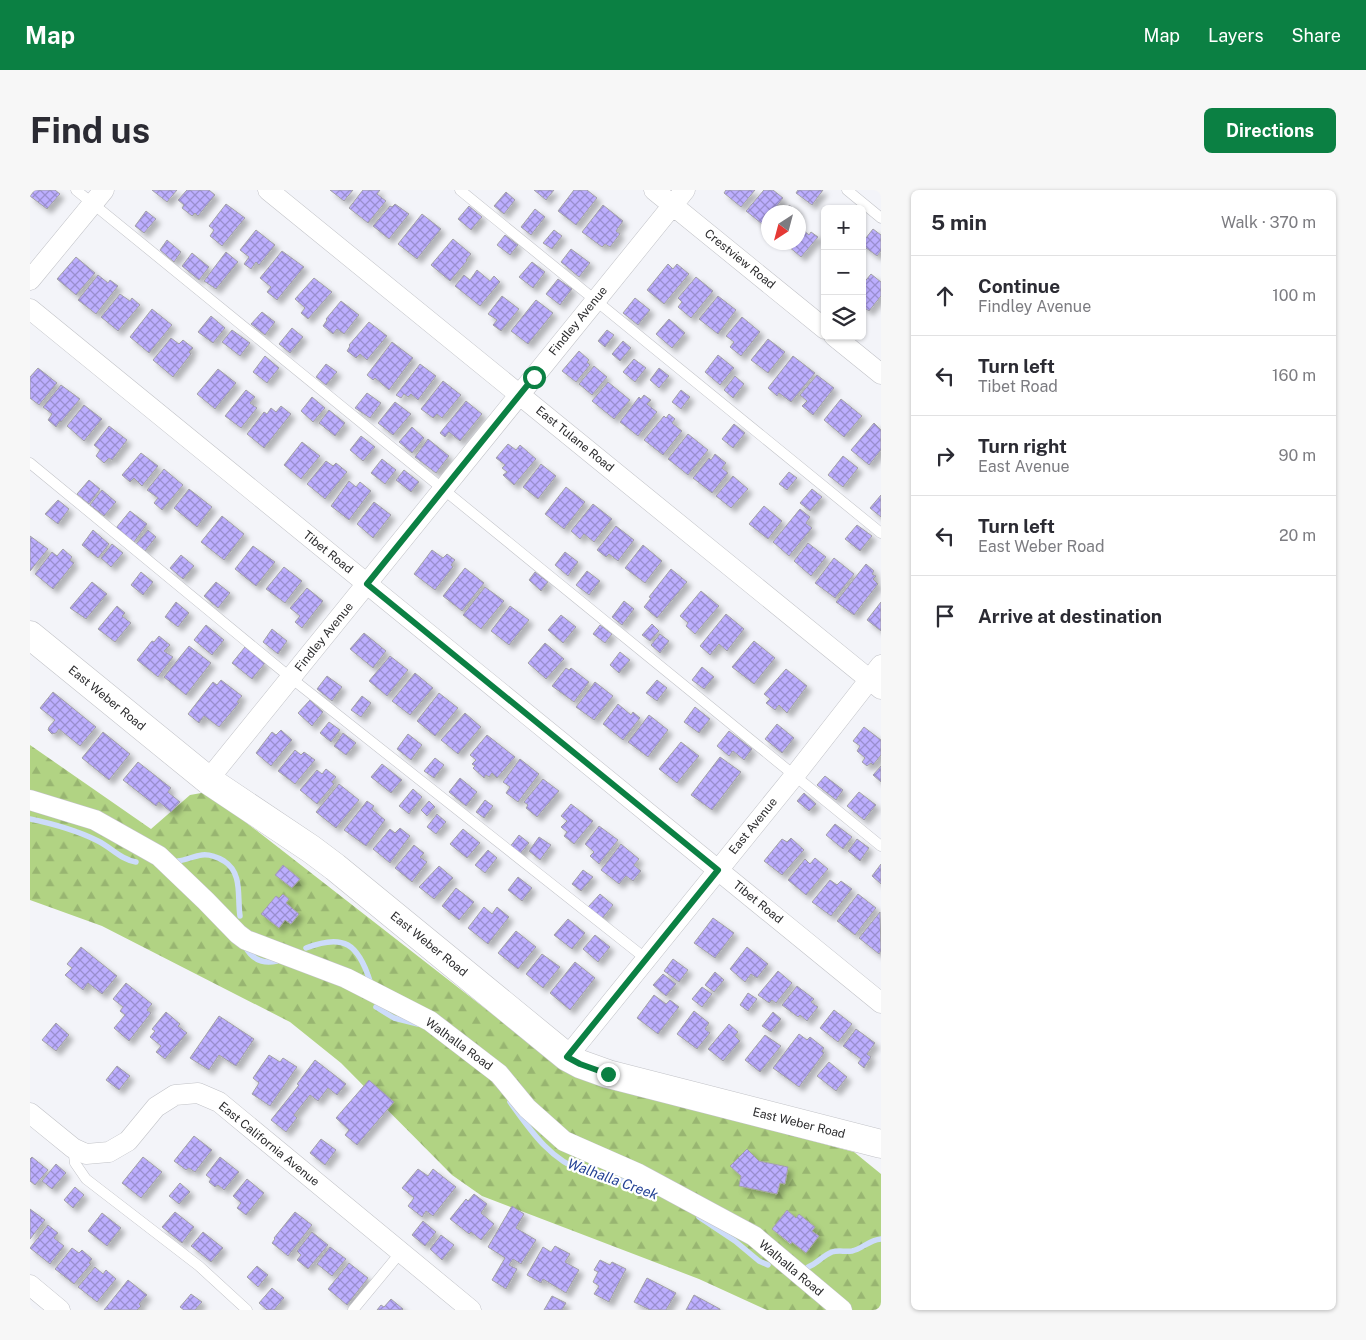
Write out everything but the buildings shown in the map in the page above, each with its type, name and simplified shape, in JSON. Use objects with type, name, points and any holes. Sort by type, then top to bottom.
[{"type":"street","name":"East Tulane Road","points":[[268,190],[519,394],[877,677]]},
{"type":"street","name":"Crestview Road","points":[[654,190],[679,198],[821,325]]},
{"type":"street","points":[[30,280],[99,197]]},
{"type":"street","name":"Findley Avenue","points":[[208,780],[679,198]]},
{"type":"street","name":"Tibet Road","points":[[30,310],[881,1003]]},
{"type":"street","points":[[839,340],[881,374]]},
{"type":"street","name":"East Weber Road","points":[[30,635],[208,780],[335,868],[567,1057],[608,1074],[881,1144]]},
{"type":"street","name":"East Avenue","points":[[567,1057],[645,958],[877,677]]},
{"type":"street","name":"Walhalla Road","points":[[30,800],[95,820],[159,856],[246,940],[346,978],[430,1021],[499,1074],[528,1108],[564,1141],[639,1174],[754,1236],[842,1310]]},
{"type":"street","name":"East California Avenue","points":[[30,1113],[73,1148],[86,1154],[109,1152],[128,1141],[156,1107],[175,1095],[198,1093],[219,1102],[471,1310]]},
{"type":"street","points":[[30,1285],[60,1310]]},
{"type":"lane","points":[[76,190],[99,197],[444,489],[881,846]]},
{"type":"lane","points":[[460,190],[881,533]]},
{"type":"lane","points":[[847,190],[881,218]]},
{"type":"lane","points":[[30,463],[291,678],[645,958]]},
{"type":"lane","points":[[73,1148],[75,1163],[86,1179],[199,1266],[247,1310]]},
{"type":"lane","points":[[353,1310],[401,1252]]},
{"type":"green space","points":[[30,745],[151,829],[190,795],[207,792],[559,1066],[580,1079],[854,1152],[881,1174],[881,1308],[879,1310],[767,1310],[699,1279],[482,1196],[452,1175],[341,1063],[290,1022],[102,926],[30,900]],"holes":[[[283,865],[300,879],[292,888],[275,875]],[[283,894],[289,899],[286,903],[299,914],[291,924],[285,920],[279,928],[262,914],[276,896],[279,898]],[[747,1149],[759,1161],[788,1167],[785,1184],[780,1183],[777,1194],[739,1186],[741,1176],[730,1166]],[[787,1210],[796,1218],[799,1214],[815,1227],[812,1231],[819,1236],[790,1244],[772,1229]]]},
{"type":"waterway","name":"Walhalla Creek","points":[[30,819],[56,825],[90,837],[130,861],[136,862]]},
{"type":"waterway","name":"Walhalla Creek","points":[[178,861],[208,855],[219,858],[230,866],[237,879],[240,916]]},
{"type":"waterway","points":[[306,948],[330,942],[340,942],[348,945],[360,958],[370,981]]},
{"type":"waterway","points":[[245,946],[251,955],[258,960],[267,962],[277,961]]},
{"type":"waterway","name":"Walhalla Creek","points":[[376,1007],[394,1018],[418,1024]]},
{"type":"waterway","name":"Walhalla Creek","points":[[510,1102],[542,1143],[573,1167],[593,1175],[626,1182],[649,1190]]},
{"type":"waterway","name":"Walhalla Creek","points":[[699,1217],[735,1241],[759,1261],[768,1265]]},
{"type":"waterway","name":"Walhalla Creek","points":[[808,1267],[832,1252],[852,1251],[881,1239]]},
{"type":"route","points":[[534,377],[367,584],[718,870],[645,958],[567,1057],[575,1062],[608,1074]]}]
